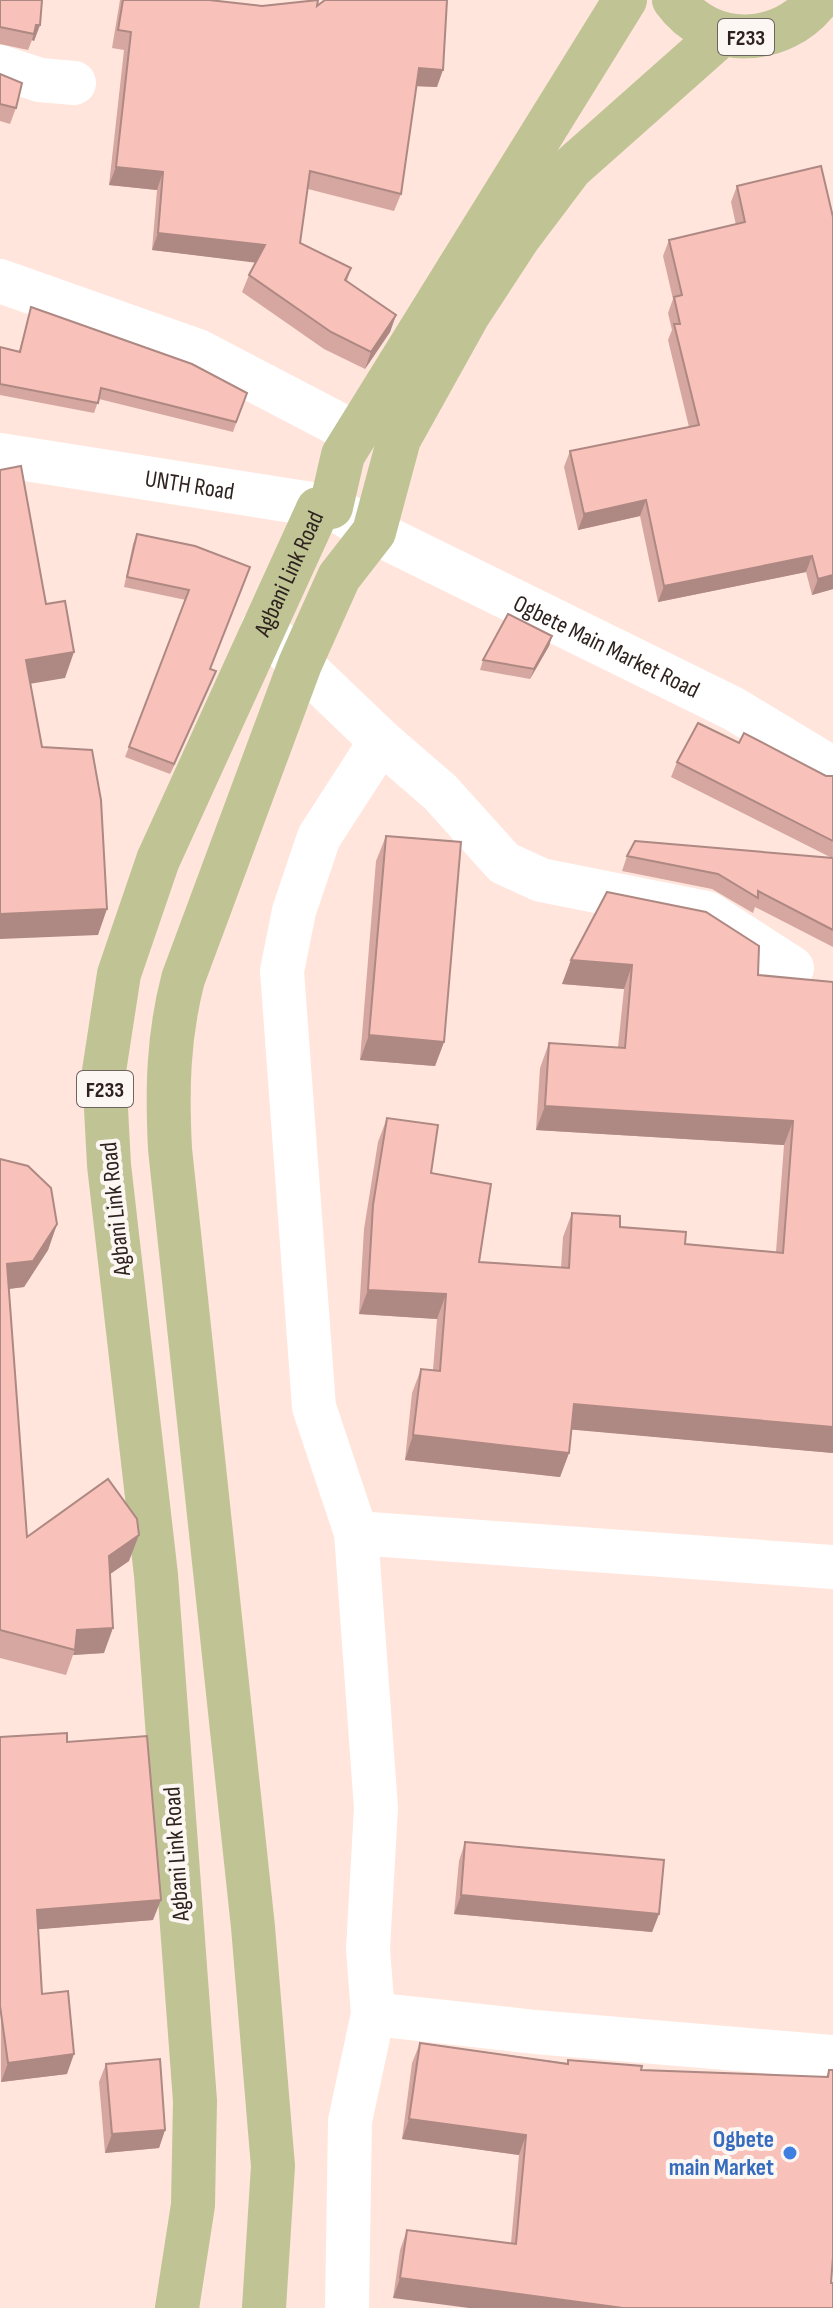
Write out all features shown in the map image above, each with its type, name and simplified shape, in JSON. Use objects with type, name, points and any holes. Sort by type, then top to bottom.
[{"type":"main road","name":"Agbani Link Road","points":[[177,2308],[193,2205],[195,2101],[156,1575],[109,1165],[104,1071],[119,974],[158,860],[263,628],[318,509],[331,507],[343,455],[625,0]]},
{"type":"main road","name":"F233","points":[[674,0],[697,22],[722,34],[752,38],[781,30],[807,14],[818,0]]},
{"type":"main road","name":"Agbani Link Road","points":[[264,2308],[271,2143],[253,1927],[170,1149],[166,1077],[171,1024],[183,979],[300,664],[339,577],[374,532],[399,439],[468,315],[519,237],[571,168],[722,34]]},
{"type":"street","points":[[0,67],[40,80],[74,83]]},
{"type":"street","points":[[0,281],[198,351],[355,433]]},
{"type":"street","name":"UNTH Road","points":[[0,455],[331,507],[374,532]]},
{"type":"street","name":"Ogbete Main Market Road","points":[[374,532],[734,709],[833,769]]},
{"type":"street","points":[[263,628],[381,741],[440,792],[504,863],[541,880],[707,913],[792,968]]},
{"type":"street","points":[[347,2308],[350,2121],[373,2014],[368,1949],[376,1808],[356,1533],[314,1407],[282,971],[294,911],[319,837],[381,741]]},
{"type":"street","points":[[356,1533],[833,1567]]},
{"type":"street","points":[[373,2014],[535,2032],[833,2057]]},
{"type":"building","points":[[0,0],[42,0],[40,25],[36,25],[34,34],[0,27]]},
{"type":"building","points":[[123,0],[209,0],[262,6],[318,0],[317,6],[325,0],[447,0],[443,70],[419,68],[401,194],[310,171],[300,243],[351,268],[345,280],[396,315],[371,352],[331,332],[249,275],[265,245],[158,233],[163,172],[116,167],[131,32],[118,30]]},
{"type":"building","points":[[0,74],[22,83],[16,108],[0,104]]},
{"type":"building","points":[[821,166],[833,217],[833,575],[818,579],[812,556],[664,586],[646,500],[584,514],[570,451],[699,425],[674,324],[680,324],[674,297],[682,295],[669,240],[745,222],[737,186]]},
{"type":"building","points":[[31,307],[192,364],[247,393],[236,422],[101,388],[98,403],[0,384],[0,347],[20,352]]},
{"type":"building","points":[[21,466],[46,604],[65,601],[74,652],[26,660],[42,747],[92,750],[101,800],[107,909],[0,914],[0,470]]},
{"type":"building","points":[[137,534],[195,546],[250,567],[210,669],[216,671],[174,764],[129,747],[189,590],[127,577]]},
{"type":"building","points":[[508,614],[552,636],[534,669],[483,660]]},
{"type":"building","points":[[698,723],[739,743],[744,733],[826,776],[833,776],[833,841],[677,762]]},
{"type":"building","points":[[386,836],[461,842],[444,1042],[369,1035]]},
{"type":"building","points":[[635,841],[833,858],[833,930],[758,891],[758,898],[718,874],[627,856]]},
{"type":"building","points":[[607,892],[706,912],[759,946],[758,975],[833,982],[833,1427],[574,1404],[569,1453],[413,1435],[421,1369],[440,1371],[446,1294],[368,1290],[373,1205],[387,1118],[438,1125],[431,1173],[491,1184],[479,1262],[569,1268],[572,1213],[620,1216],[620,1227],[686,1232],[685,1244],[783,1253],[793,1121],[545,1106],[549,1043],[625,1048],[632,965],[571,960]]},
{"type":"building","points":[[0,1159],[28,1166],[51,1188],[57,1224],[33,1261],[7,1264],[27,1537],[108,1479],[137,1519],[139,1535],[109,1556],[113,1628],[77,1630],[75,1650],[0,1630]]},
{"type":"building","points":[[67,1733],[67,1742],[147,1736],[161,1900],[37,1910],[42,1994],[68,1991],[74,2054],[8,2063],[0,2006],[0,1737]]},
{"type":"building","points":[[465,1842],[664,1860],[659,1914],[461,1895]]},
{"type":"building","points":[[420,2043],[568,2064],[568,2060],[642,2066],[641,2070],[828,2077],[829,2070],[833,2070],[833,2308],[623,2308],[400,2278],[407,2230],[516,2244],[526,2135],[409,2119]]},
{"type":"building","points":[[160,2059],[165,2130],[112,2134],[106,2064]]},
{"type":"place","name":"Ogbete main Market","points":[[790,2153]]}]
